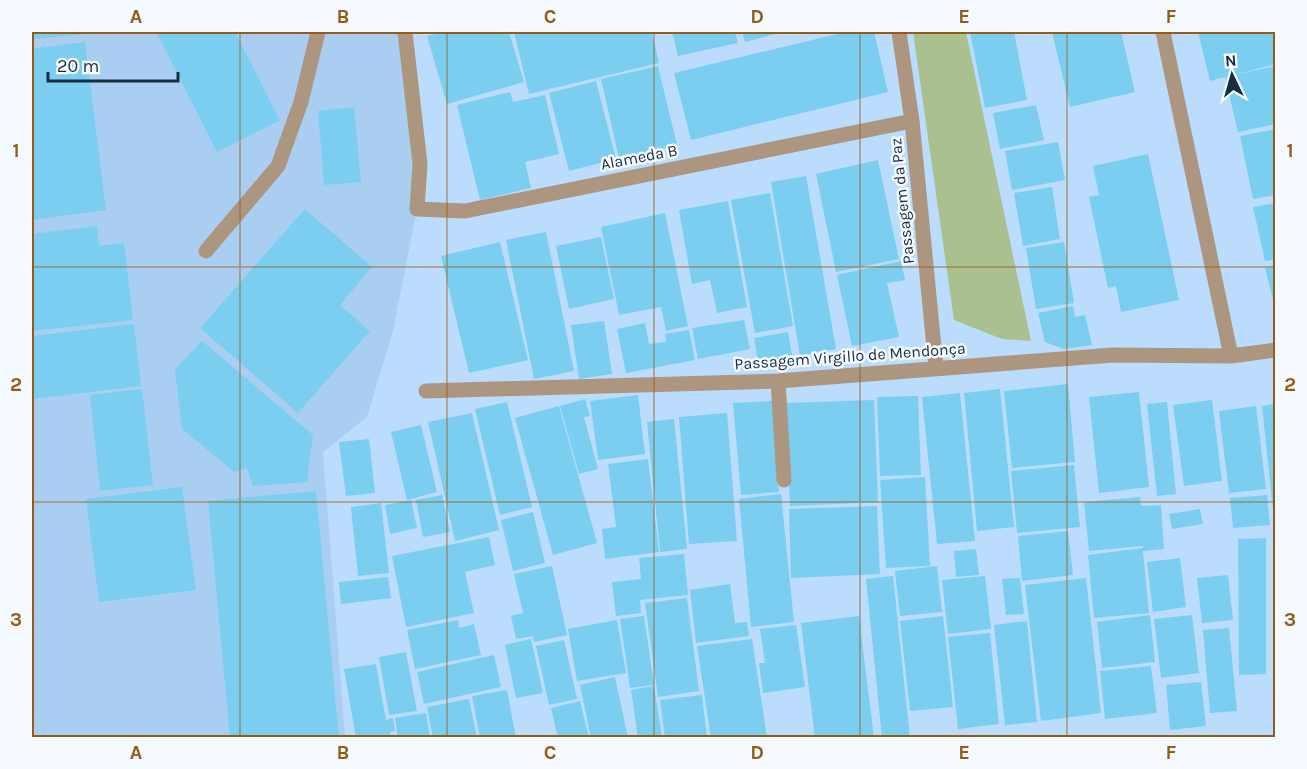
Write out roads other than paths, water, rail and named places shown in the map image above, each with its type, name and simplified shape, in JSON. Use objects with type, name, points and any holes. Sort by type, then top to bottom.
[{"type":"street","points":[[206,251],[278,166],[301,102],[318,32]]},
{"type":"street","name":"Alameda B","points":[[405,32],[420,164],[417,209],[465,211],[912,121]]},
{"type":"street","name":"Passagem da Paz","points":[[899,32],[912,121],[936,368]]},
{"type":"street","points":[[1163,32],[1231,356]]},
{"type":"street","name":"Passagem Virgillo de Mendonça","points":[[426,391],[778,381],[1113,355],[1231,356],[1275,350]]},
{"type":"street","points":[[778,381],[784,480]]}]
